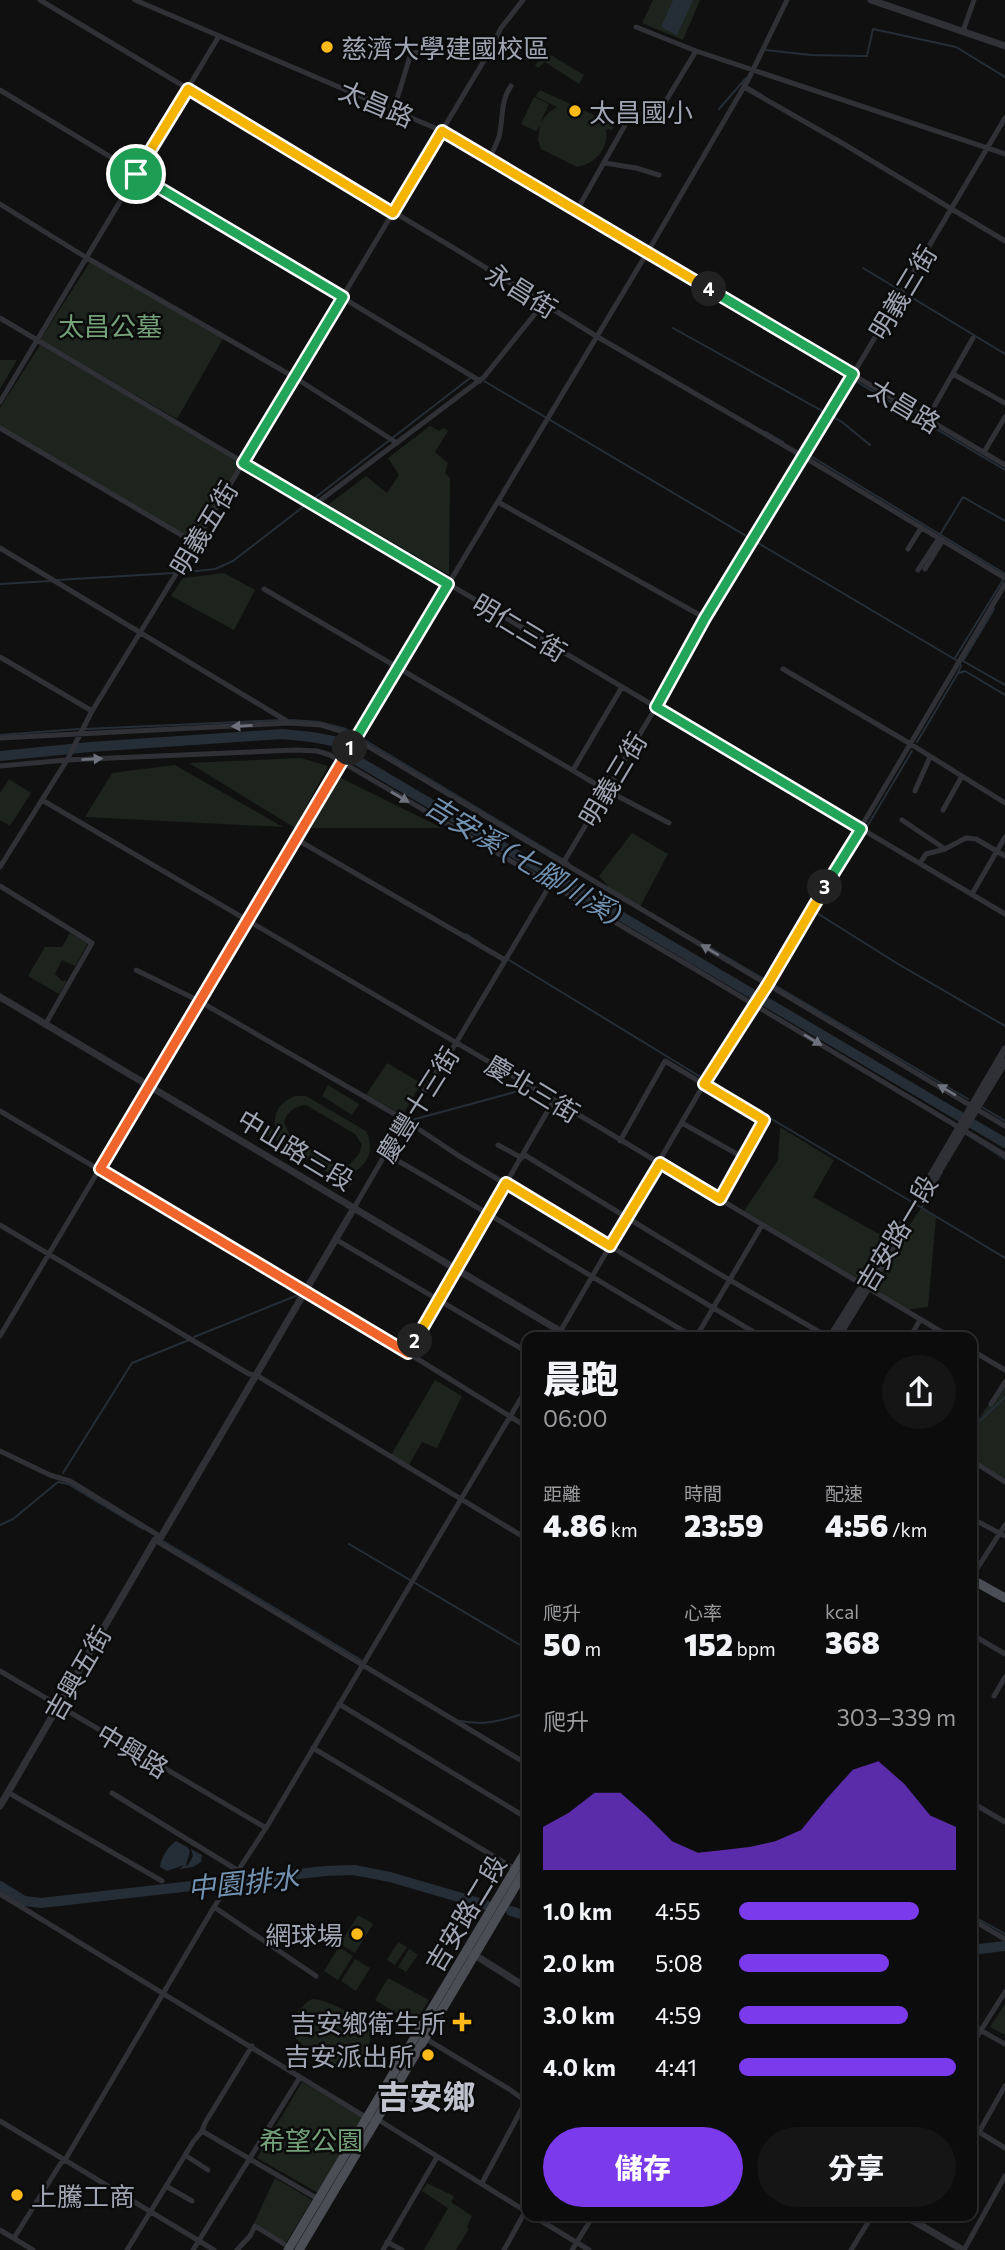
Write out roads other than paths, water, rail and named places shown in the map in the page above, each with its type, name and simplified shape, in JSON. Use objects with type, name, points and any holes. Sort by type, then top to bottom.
[{"type":"main road","points":[[977,1582],[1005,1598]]},
{"type":"main road","name":"吉安路二段","points":[[471,1953],[522,1857]]},
{"type":"main road","name":"吉安路二段","points":[[299,2250],[323,2202],[421,2036],[522,1875]]},
{"type":"main road","name":"吉安路二段","points":[[286,2247],[323,2202]]},
{"type":"street","name":"永昌街","points":[[40,0],[596,336],[1005,578]]},
{"type":"street","name":"太昌路","points":[[135,0],[442,131],[1005,465]]},
{"type":"street","name":"明義五街","points":[[0,867],[67,760],[92,711],[343,297],[501,28],[523,0]]},
{"type":"street","points":[[0,1336],[648,253],[744,87],[787,0]]},
{"type":"street","points":[[963,31],[974,0]]},
{"type":"street","points":[[875,1],[1005,46]]},
{"type":"street","points":[[636,27],[696,51],[1005,154]]},
{"type":"street","points":[[0,402],[219,36]]},
{"type":"street","points":[[394,109],[411,53],[464,50],[488,54]]},
{"type":"street","points":[[577,210],[633,111],[655,119],[696,51]]},
{"type":"street","points":[[489,159],[500,135],[506,93],[511,86]]},
{"type":"street","points":[[744,87],[1005,241]]},
{"type":"street","points":[[0,90],[480,381]]},
{"type":"street","name":"明義三街","points":[[550,885],[656,707],[705,618],[1005,118]]},
{"type":"street","points":[[605,163],[659,175]]},
{"type":"street","points":[[0,204],[87,258],[294,377],[397,443]]},
{"type":"street","points":[[310,503],[480,381],[543,304]]},
{"type":"street","name":"明仁三街","points":[[0,318],[1005,914]]},
{"type":"street","points":[[927,419],[973,338]]},
{"type":"street","points":[[953,374],[1005,403]]},
{"type":"street","points":[[984,452],[1005,417]]},
{"type":"street","points":[[0,428],[195,543]]},
{"type":"street","points":[[498,502],[705,618]]},
{"type":"street","points":[[908,549],[921,528]]},
{"type":"street","points":[[925,569],[941,539]]},
{"type":"street","points":[[918,570],[941,539]]},
{"type":"street","points":[[0,548],[290,723]]},
{"type":"street","points":[[560,1332],[704,1084],[768,984],[1005,584]]},
{"type":"street","points":[[264,589],[606,790],[669,823]]},
{"type":"street","points":[[0,657],[92,711]]},
{"type":"street","points":[[782,669],[1005,803]]},
{"type":"street","points":[[573,770],[622,687]]},
{"type":"street","points":[[0,738],[290,723],[321,725],[344,732],[355,742],[1005,1126]]},
{"type":"street","points":[[0,766],[67,760],[295,750],[317,751],[330,755],[1005,1155]]},
{"type":"street","points":[[915,791],[930,757]]},
{"type":"street","points":[[943,810],[962,776]]},
{"type":"street","name":"慶北三街","points":[[42,800],[554,1100],[941,1332]]},
{"type":"street","points":[[902,820],[945,849]]},
{"type":"street","points":[[972,894],[1005,837]]},
{"type":"street","points":[[920,863],[926,854],[945,849],[966,838],[976,839],[1005,856]]},
{"type":"street","points":[[296,839],[505,960]]},
{"type":"street","name":"慶豐十三街","points":[[158,1538],[306,1293],[405,1121],[456,1043],[550,885]]},
{"type":"street","points":[[0,886],[92,943],[46,1025]]},
{"type":"street","points":[[136,970],[199,1001],[405,1121],[754,1332]]},
{"type":"street","name":"中山路三段","points":[[0,997],[112,1062],[556,1332]]},
{"type":"street","points":[[974,1107],[1005,1049]]},
{"type":"street","points":[[620,1141],[666,1061],[764,1120],[720,1199]]},
{"type":"street","points":[[974,1107],[1005,1062]]},
{"type":"street","points":[[408,1353],[554,1100]]},
{"type":"street","name":"吉安路一段","points":[[841,1332],[974,1107]]},
{"type":"street","points":[[0,1111],[408,1353],[522,1424]]},
{"type":"street","points":[[682,1123],[744,1158]]},
{"type":"street","points":[[498,1144],[582,1190],[821,1332]]},
{"type":"street","points":[[386,1154],[686,1332]]},
{"type":"street","points":[[0,1225],[246,1372],[256,1375],[522,1536]]},
{"type":"street","points":[[698,1332],[762,1225]]},
{"type":"street","points":[[335,1240],[522,1349]]},
{"type":"street","name":"吉安路一段","points":[[831,1332],[866,1287]]},
{"type":"street","points":[[913,1332],[920,1320]]},
{"type":"street","points":[[977,1354],[1005,1370]]},
{"type":"street","points":[[992,1404],[1005,1382]]},
{"type":"street","points":[[14,2238],[61,2163],[65,2161],[214,1907],[266,1828],[522,1397]]},
{"type":"street","points":[[0,1451],[50,1475],[70,1481],[361,1666],[522,1761]]},
{"type":"street","points":[[977,1464],[1005,1482]]},
{"type":"street","points":[[977,1521],[1002,1535]]},
{"type":"street","points":[[977,1570],[1002,1535],[1005,1525]]},
{"type":"street","name":"吉興五街","points":[[0,1806],[158,1538]]},
{"type":"street","points":[[977,1638],[1005,1654]]},
{"type":"street","name":"中興路","points":[[0,1671],[266,1828]]},
{"type":"street","points":[[993,1696],[1005,1677]]},
{"type":"street","points":[[339,1704],[522,1815]]},
{"type":"street","points":[[313,1748],[515,1869]]},
{"type":"street","points":[[9,1793],[162,1881]]},
{"type":"street","points":[[112,1793],[238,1868]]},
{"type":"street","points":[[977,1806],[1005,1822]]},
{"type":"street","points":[[0,1894],[300,2077],[522,2208]]},
{"type":"street","points":[[214,1907],[316,1976]]},
{"type":"street","points":[[977,1923],[1005,1939]]},
{"type":"street","points":[[471,1953],[522,1985]]},
{"type":"street","points":[[977,2035],[1005,1992]]},
{"type":"street","points":[[977,2028],[1005,2044]]},
{"type":"street","points":[[421,2036],[522,2098]]},
{"type":"street","points":[[127,2250],[252,2046]]},
{"type":"street","points":[[193,2250],[300,2077]]},
{"type":"street","points":[[395,2081],[411,2089]]},
{"type":"street","points":[[1005,2085],[979,2132],[1005,2148]]},
{"type":"street","points":[[482,2183],[522,2108]]},
{"type":"street","points":[[0,2121],[215,2250]]},
{"type":"street","points":[[202,2131],[323,2202]]},
{"type":"street","points":[[185,2155],[208,2170]]},
{"type":"street","points":[[383,2250],[437,2157]]},
{"type":"street","points":[[914,2221],[964,2250],[1005,2176]]},
{"type":"street","points":[[166,2186],[192,2201]]},
{"type":"street","points":[[504,2250],[522,2217]]},
{"type":"street","points":[[541,2221],[589,2250]]},
{"type":"street","points":[[572,2250],[590,2221]]},
{"type":"street","points":[[851,2250],[869,2221]]},
{"type":"street","points":[[237,2250],[255,2226],[286,2247]]},
{"type":"street","points":[[0,2230],[33,2250]]},
{"type":"street","points":[[387,2242],[402,2250]]},
{"type":"waterway","points":[[765,50],[811,55],[867,56],[873,29],[956,47],[1005,77]]},
{"type":"waterway","points":[[719,109],[746,78]]},
{"type":"waterway","points":[[742,83],[762,95]]},
{"type":"waterway","points":[[863,268],[1005,354]]},
{"type":"waterway","points":[[673,328],[842,422],[870,445]]},
{"type":"waterway","points":[[812,355],[1005,470]]},
{"type":"waterway","points":[[179,573],[215,569],[233,561],[470,378]]},
{"type":"waterway","points":[[484,381],[956,660]]},
{"type":"waterway","points":[[766,432],[783,442]]},
{"type":"waterway","points":[[809,455],[1005,574]]},
{"type":"waterway","points":[[941,533],[963,497],[1005,521]]},
{"type":"waterway","points":[[57,580],[174,573]]},
{"type":"waterway","points":[[955,658],[1003,580]]},
{"type":"waterway","points":[[0,584],[51,581]]},
{"type":"waterway","points":[[994,609],[963,661],[1005,685]]},
{"type":"waterway","points":[[917,742],[958,673],[960,664]]},
{"type":"waterway","points":[[959,673],[965,671],[1005,695]]},
{"type":"waterway","points":[[85,729],[282,720]]},
{"type":"waterway","points":[[291,720],[319,722],[346,729],[569,863]]},
{"type":"waterway","points":[[0,735],[79,729]]},
{"type":"waterway","name":"吉安溪 (七腳川溪)","points":[[0,756],[282,734],[333,741],[358,761],[1005,1143]]},
{"type":"waterway","points":[[774,983],[912,751]]},
{"type":"waterway","points":[[817,913],[1005,1026]]},
{"type":"waterway","points":[[466,934],[480,943]]},
{"type":"waterway","points":[[706,945],[968,1099]]},
{"type":"waterway","points":[[509,960],[704,1079]]},
{"type":"waterway","points":[[709,1082],[912,1202]]},
{"type":"waterway","points":[[412,1120],[515,1092]]},
{"type":"waterway","points":[[982,1107],[1005,1121]]},
{"type":"waterway","points":[[966,1134],[1005,1159]]},
{"type":"waterway","points":[[922,1207],[942,1172]]},
{"type":"waterway","points":[[917,1205],[1005,1258]]},
{"type":"waterway","points":[[194,1337],[298,1295]]},
{"type":"waterway","points":[[63,1473],[132,1363],[189,1340]]},
{"type":"waterway","points":[[977,1423],[1005,1397]]},
{"type":"waterway","points":[[0,1525],[13,1519],[58,1482],[68,1484],[143,1529]]},
{"type":"waterway","points":[[163,1541],[361,1660]]},
{"type":"waterway","points":[[349,1544],[522,1646]]},
{"type":"waterway","points":[[460,1721],[486,1723],[522,1714]]},
{"type":"waterway","name":"中園排水","points":[[0,1886],[24,1901],[41,1903],[354,1870],[390,1877],[486,1905]]},
{"type":"waterway","name":"中園排水","points":[[511,1911],[522,1914]]},
{"type":"waterway","points":[[977,1918],[1005,1934]]},
{"type":"waterway","name":"中園排水","points":[[977,1949],[1005,1946]]},
{"type":"place","name":"慈濟大學建國校區","points":[[327,47]]},
{"type":"place","name":"太昌國小","points":[[575,111]]},
{"type":"place","name":"網球場","points":[[357,1934]]},
{"type":"place","name":"吉安鄉衛生所","points":[[462,2022]]},
{"type":"place","name":"吉安派出所","points":[[428,2055]]},
{"type":"place","name":"上騰工商","points":[[17,2195]]},
{"type":"district","name":"吉安鄉","points":[[426,2095]]},
{"type":"park label","name":"太昌公墓","points":[[110,325]]},
{"type":"park label","name":"希望公園","points":[[311,2139]]}]
